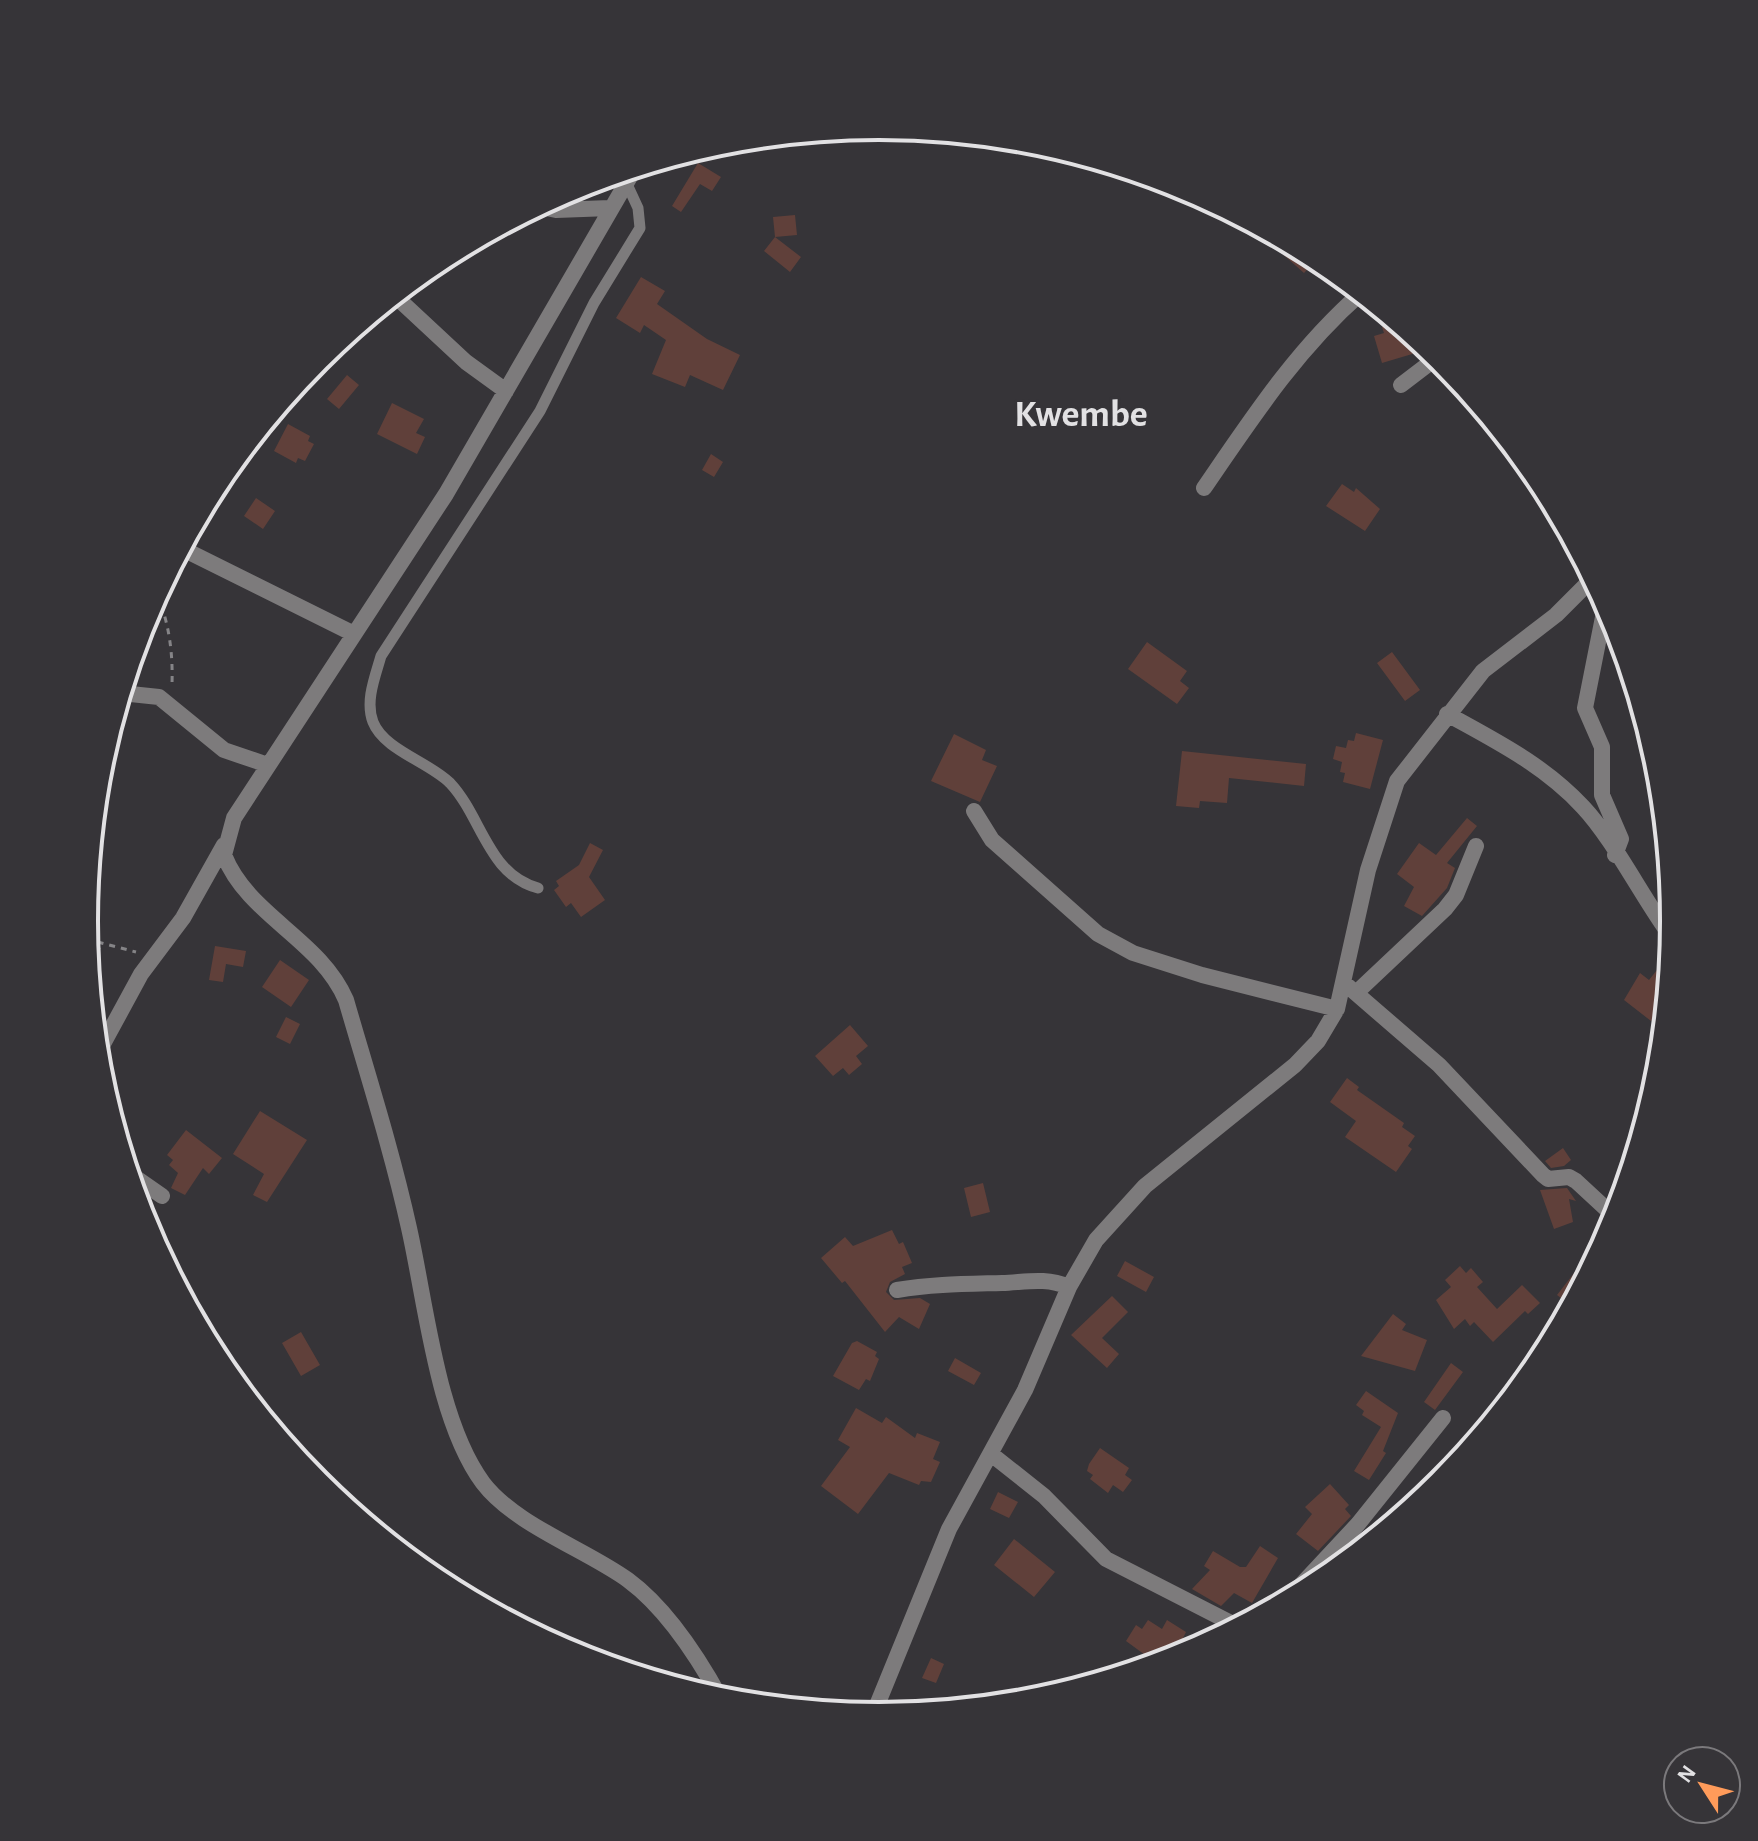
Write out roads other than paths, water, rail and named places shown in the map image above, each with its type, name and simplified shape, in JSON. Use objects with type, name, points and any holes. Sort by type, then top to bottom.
[{"type":"street","points":[[107,1037],[154,956],[183,918],[224,845],[234,818],[352,633],[446,494],[627,181]]},
{"type":"street","points":[[556,210],[610,208]]},
{"type":"street","points":[[1204,488],[1284,373],[1353,300]]},
{"type":"street","points":[[402,303],[466,362],[506,391]]},
{"type":"street","points":[[1401,385],[1428,365]]},
{"type":"street","points":[[191,553],[352,633]]},
{"type":"street","points":[[1350,987],[1368,870],[1397,781],[1483,671],[1556,615],[1584,587]]},
{"type":"street","points":[[1602,624],[1585,708],[1602,747],[1602,795],[1621,839],[1615,855]]},
{"type":"street","points":[[132,694],[159,697],[172,704],[224,750],[268,765]]},
{"type":"street","points":[[1447,714],[1544,771],[1586,810],[1660,920]]},
{"type":"street","points":[[974,811],[992,840],[1098,934],[1133,953],[1202,975],[1337,1009]]},
{"type":"street","points":[[224,845],[227,862],[242,886],[316,953],[339,983],[346,1000],[390,1148],[452,1420],[475,1470],[505,1503],[568,1547],[629,1581],[652,1602],[709,1682]]},
{"type":"street","points":[[878,1702],[949,1529],[1025,1390],[1069,1287],[1096,1240],[1145,1186],[1295,1065],[1318,1041],[1350,987],[1445,909],[1456,895],[1476,846]]},
{"type":"street","points":[[1350,987],[1439,1065],[1543,1175],[1548,1179],[1569,1177],[1605,1208]]},
{"type":"street","points":[[143,1183],[162,1196]]},
{"type":"street","points":[[897,1290],[935,1283],[1027,1279],[1054,1281],[1069,1287]]},
{"type":"street","points":[[1320,1565],[1358,1524],[1443,1418]]},
{"type":"street","points":[[991,1454],[1044,1496],[1106,1559],[1226,1620]]},
{"type":"lane","points":[[538,888],[525,885],[504,870],[468,805],[450,784],[375,727],[371,710],[372,687],[381,656],[540,411],[594,303],[640,228],[632,180]]},
{"type":"district","name":"Kwembe","points":[[1081,415]]}]
